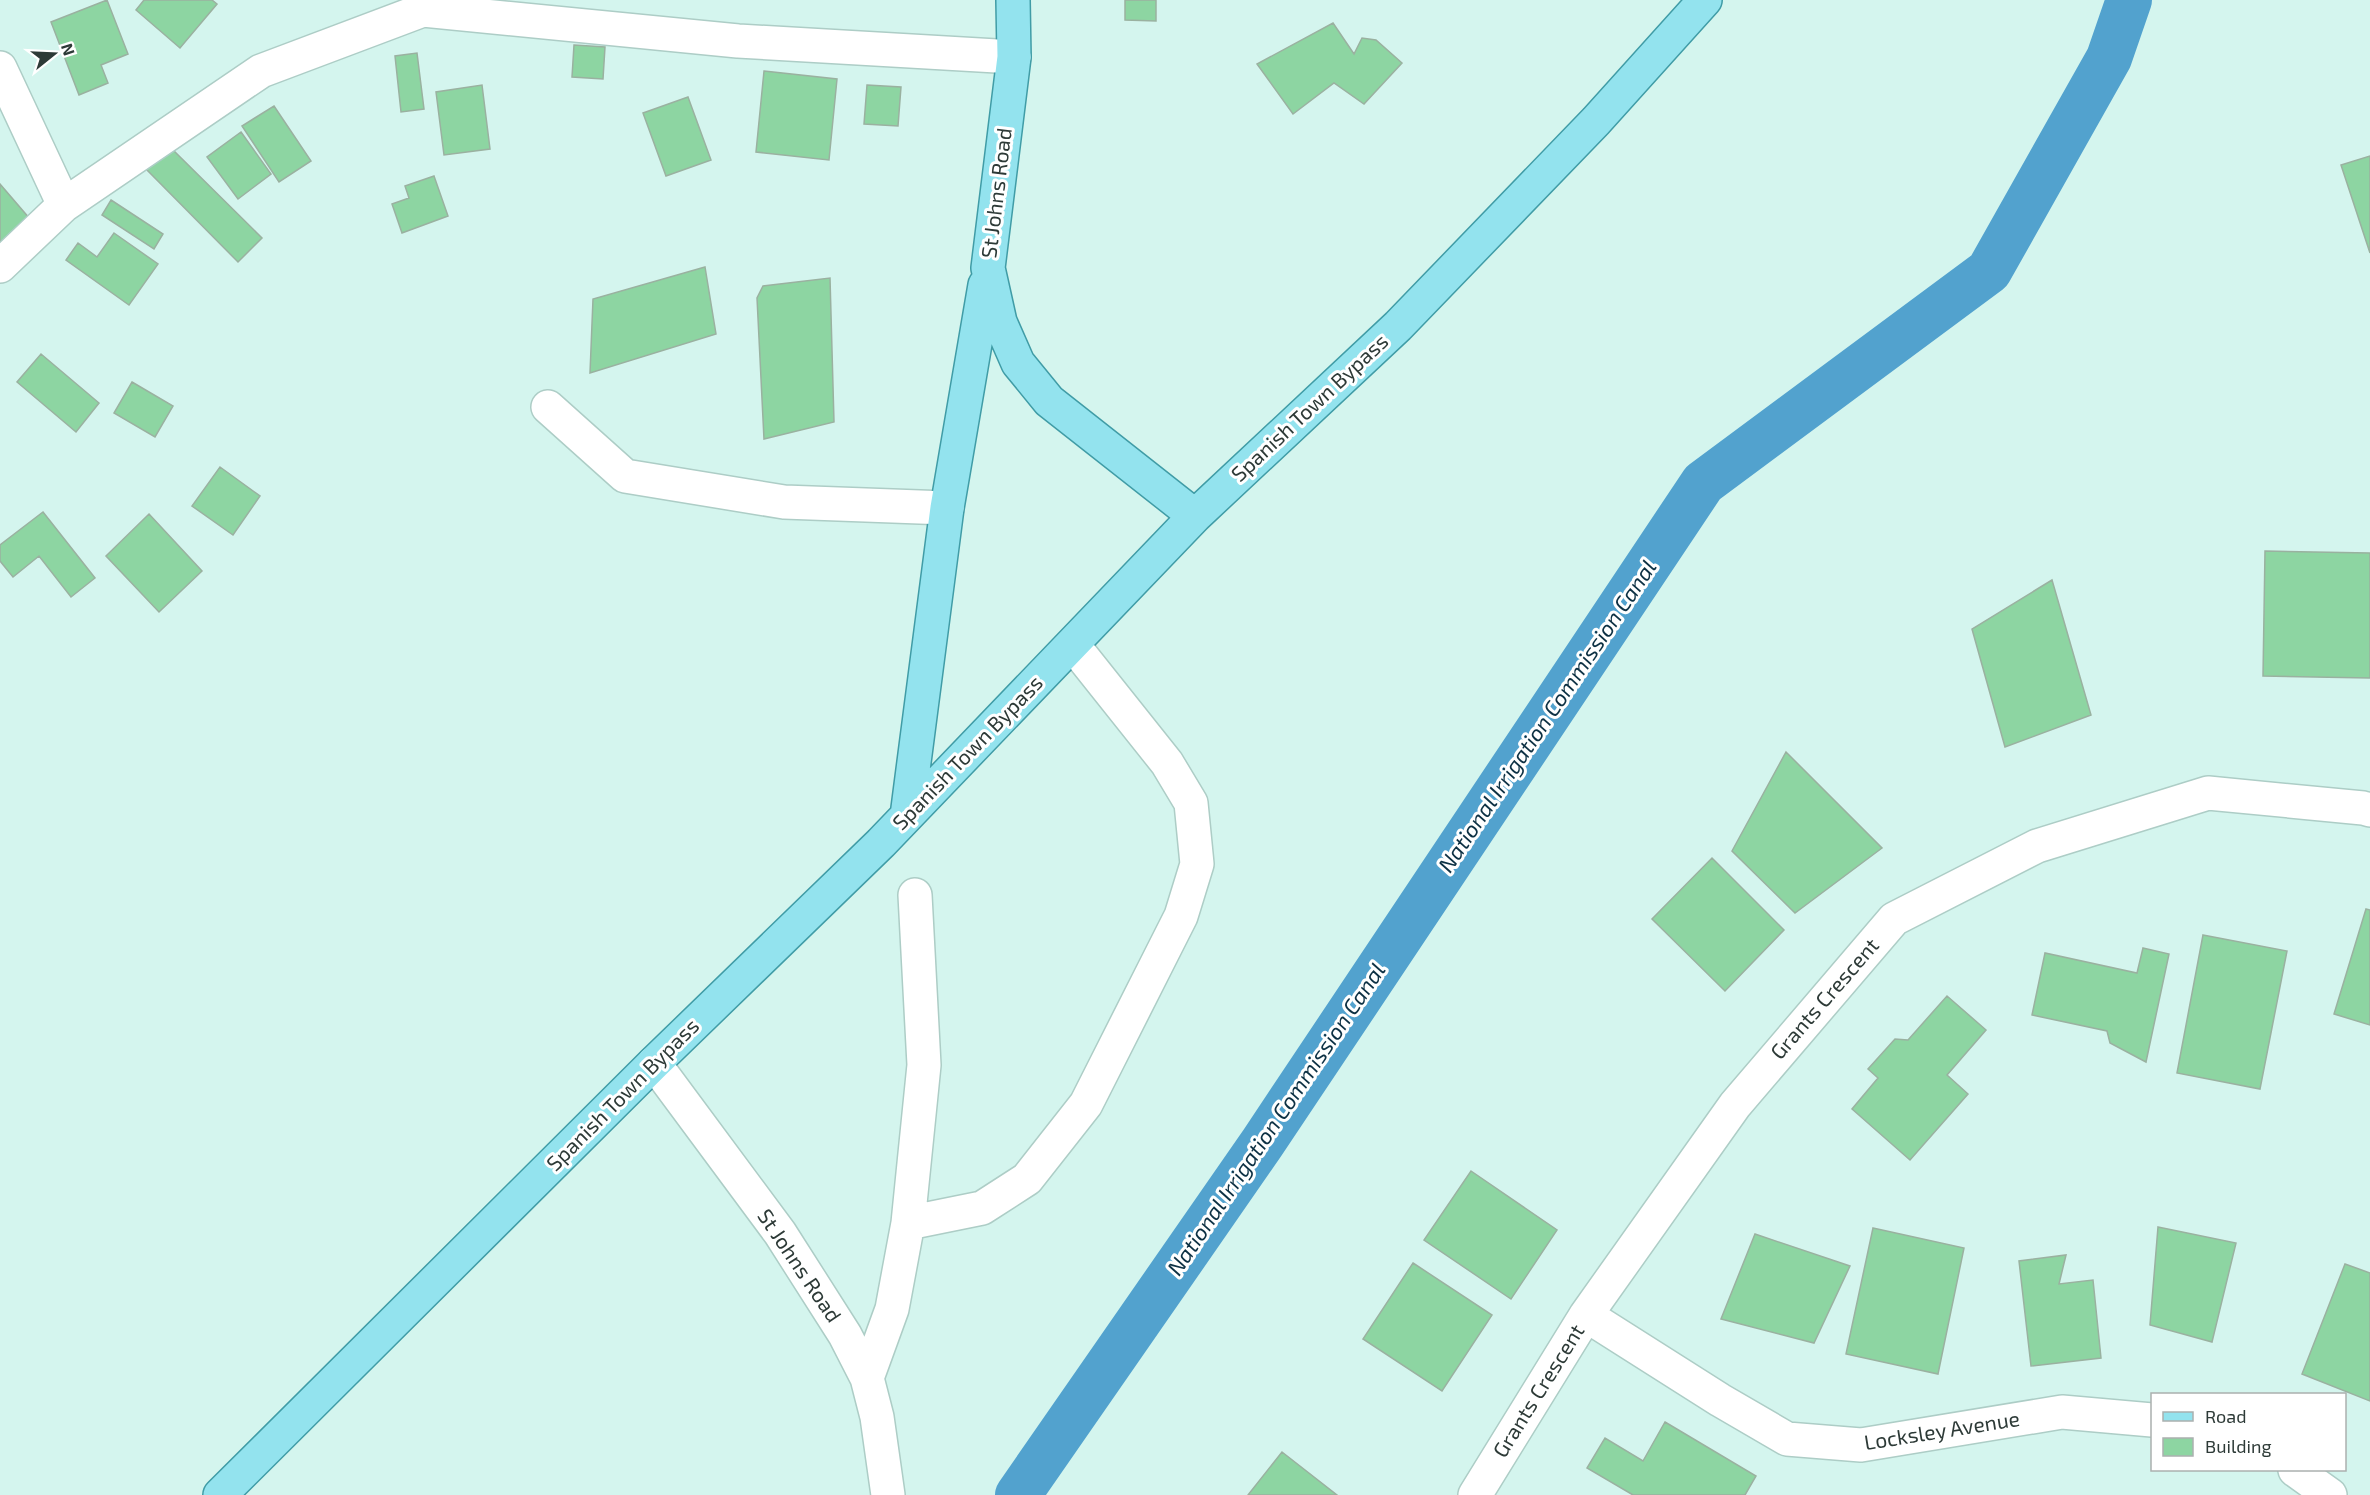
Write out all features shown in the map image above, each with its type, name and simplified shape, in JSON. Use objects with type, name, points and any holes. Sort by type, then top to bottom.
[{"type":"main road","name":"St Johns Road","points":[[1013,0],[1014,57],[988,268],[1000,322],[1018,363],[1049,401],[1195,516]]},
{"type":"main road","name":"Spanish Town Bypass","points":[[220,1495],[654,1063],[907,816],[1195,516],[1398,326],[1596,122],[1705,0]]},
{"type":"main road","points":[[907,816],[947,507],[988,268]]},
{"type":"street","points":[[0,266],[64,205],[261,71],[423,10],[738,41],[1014,57]]},
{"type":"street","points":[[0,68],[64,205]]},
{"type":"street","points":[[548,407],[625,476],[784,502],[947,507]]},
{"type":"street","points":[[908,1222],[982,1208],[1027,1179],[1086,1104],[1181,916],[1197,864],[1191,803],[1167,763],[1073,645]]},
{"type":"street","name":"Grants Crescent","points":[[1475,1495],[1586,1315],[1735,1105],[1894,919],[2037,846],[2208,793],[2370,810]]},
{"type":"street","points":[[867,1378],[892,1309],[908,1222],[924,1065],[915,895]]},
{"type":"street","name":"St Johns Road","points":[[654,1063],[780,1233],[845,1335],[867,1378],[877,1417],[888,1495]]},
{"type":"street","name":"Locksley Avenue","points":[[1586,1315],[1720,1400],[1787,1439],[1861,1446],[2062,1412],[2151,1420]]},
{"type":"street","points":[[2296,1471],[2330,1495]]},
{"type":"building","points":[[107,0],[128,54],[101,65],[108,83],[79,95],[51,22]]},
{"type":"building","points":[[144,0],[212,0],[217,4],[180,48],[136,10]]},
{"type":"building","points":[[1125,0],[1156,0],[1156,21],[1125,20]]},
{"type":"building","points":[[1333,23],[1354,54],[1362,38],[1376,40],[1402,63],[1364,104],[1334,83],[1293,114],[1257,64]]},
{"type":"building","points":[[574,45],[605,47],[603,79],[572,77]]},
{"type":"building","points":[[417,53],[424,109],[401,112],[395,56]]},
{"type":"building","points":[[764,71],[837,79],[829,160],[756,152]]},
{"type":"building","points":[[482,85],[490,149],[444,155],[436,92]]},
{"type":"building","points":[[867,85],[901,87],[898,126],[864,124]]},
{"type":"building","points":[[688,97],[711,160],[666,176],[643,113]]},
{"type":"building","points":[[274,106],[311,161],[279,182],[242,126]]},
{"type":"building","points":[[241,132],[271,174],[238,199],[207,157]]},
{"type":"building","points":[[168,145],[262,238],[238,262],[145,168]]},
{"type":"building","points":[[2370,156],[2370,253],[2341,165]]},
{"type":"building","points":[[434,176],[448,216],[402,233],[392,204],[409,198],[405,186]]},
{"type":"building","points":[[0,184],[30,219],[0,245]]},
{"type":"building","points":[[111,200],[163,234],[154,249],[102,215]]},
{"type":"building","points":[[114,233],[158,264],[129,305],[66,260],[78,243],[97,257]]},
{"type":"building","points":[[705,267],[716,334],[590,373],[593,299]]},
{"type":"building","points":[[830,278],[834,422],[764,439],[757,298],[763,286]]},
{"type":"building","points":[[41,354],[99,403],[76,432],[17,382]]},
{"type":"building","points":[[132,382],[173,406],[155,437],[114,413]]},
{"type":"building","points":[[220,467],[260,496],[233,535],[192,506]]},
{"type":"building","points":[[43,512],[95,578],[71,597],[39,556],[13,577],[0,561],[0,545]]},
{"type":"building","points":[[149,514],[202,571],[159,612],[106,556]]},
{"type":"building","points":[[2265,551],[2370,553],[2370,678],[2263,676]]},
{"type":"building","points":[[2052,580],[2091,715],[2005,747],[1972,629]]},
{"type":"building","points":[[1786,752],[1882,848],[1795,913],[1732,851]]},
{"type":"building","points":[[1712,858],[1784,930],[1725,991],[1652,919]]},
{"type":"building","points":[[2366,909],[2370,910],[2370,1025],[2334,1014]]},
{"type":"building","points":[[2203,935],[2287,951],[2260,1089],[2177,1073]]},
{"type":"building","points":[[2143,948],[2169,954],[2146,1062],[2110,1043],[2107,1031],[2032,1015],[2045,953],[2137,973]]},
{"type":"building","points":[[1947,996],[1986,1030],[1947,1075],[1968,1094],[1910,1160],[1852,1109],[1878,1078],[1868,1069],[1895,1039],[1908,1040]]},
{"type":"building","points":[[1471,1171],[1557,1230],[1511,1299],[1424,1240]]},
{"type":"building","points":[[2158,1227],[2236,1243],[2212,1342],[2150,1325]]},
{"type":"building","points":[[1873,1228],[1964,1248],[1938,1374],[1846,1354]]},
{"type":"building","points":[[1755,1234],[1850,1266],[1814,1343],[1721,1319]]},
{"type":"building","points":[[2066,1255],[2059,1284],[2093,1280],[2101,1358],[2031,1366],[2019,1261]]},
{"type":"building","points":[[1413,1263],[1492,1315],[1442,1391],[1363,1339]]},
{"type":"building","points":[[2345,1264],[2370,1273],[2370,1401],[2302,1374]]},
{"type":"building","points":[[1665,1422],[1756,1476],[1745,1495],[1633,1495],[1587,1468],[1605,1438],[1643,1461]]},
{"type":"building","points":[[1282,1452],[1337,1495],[1248,1495]]},
{"type":"waterway","name":"National Irrigation Commission Canal","points":[[1018,1495],[1263,1142],[1703,483],[1989,271],[2109,58],[2129,0]]}]
